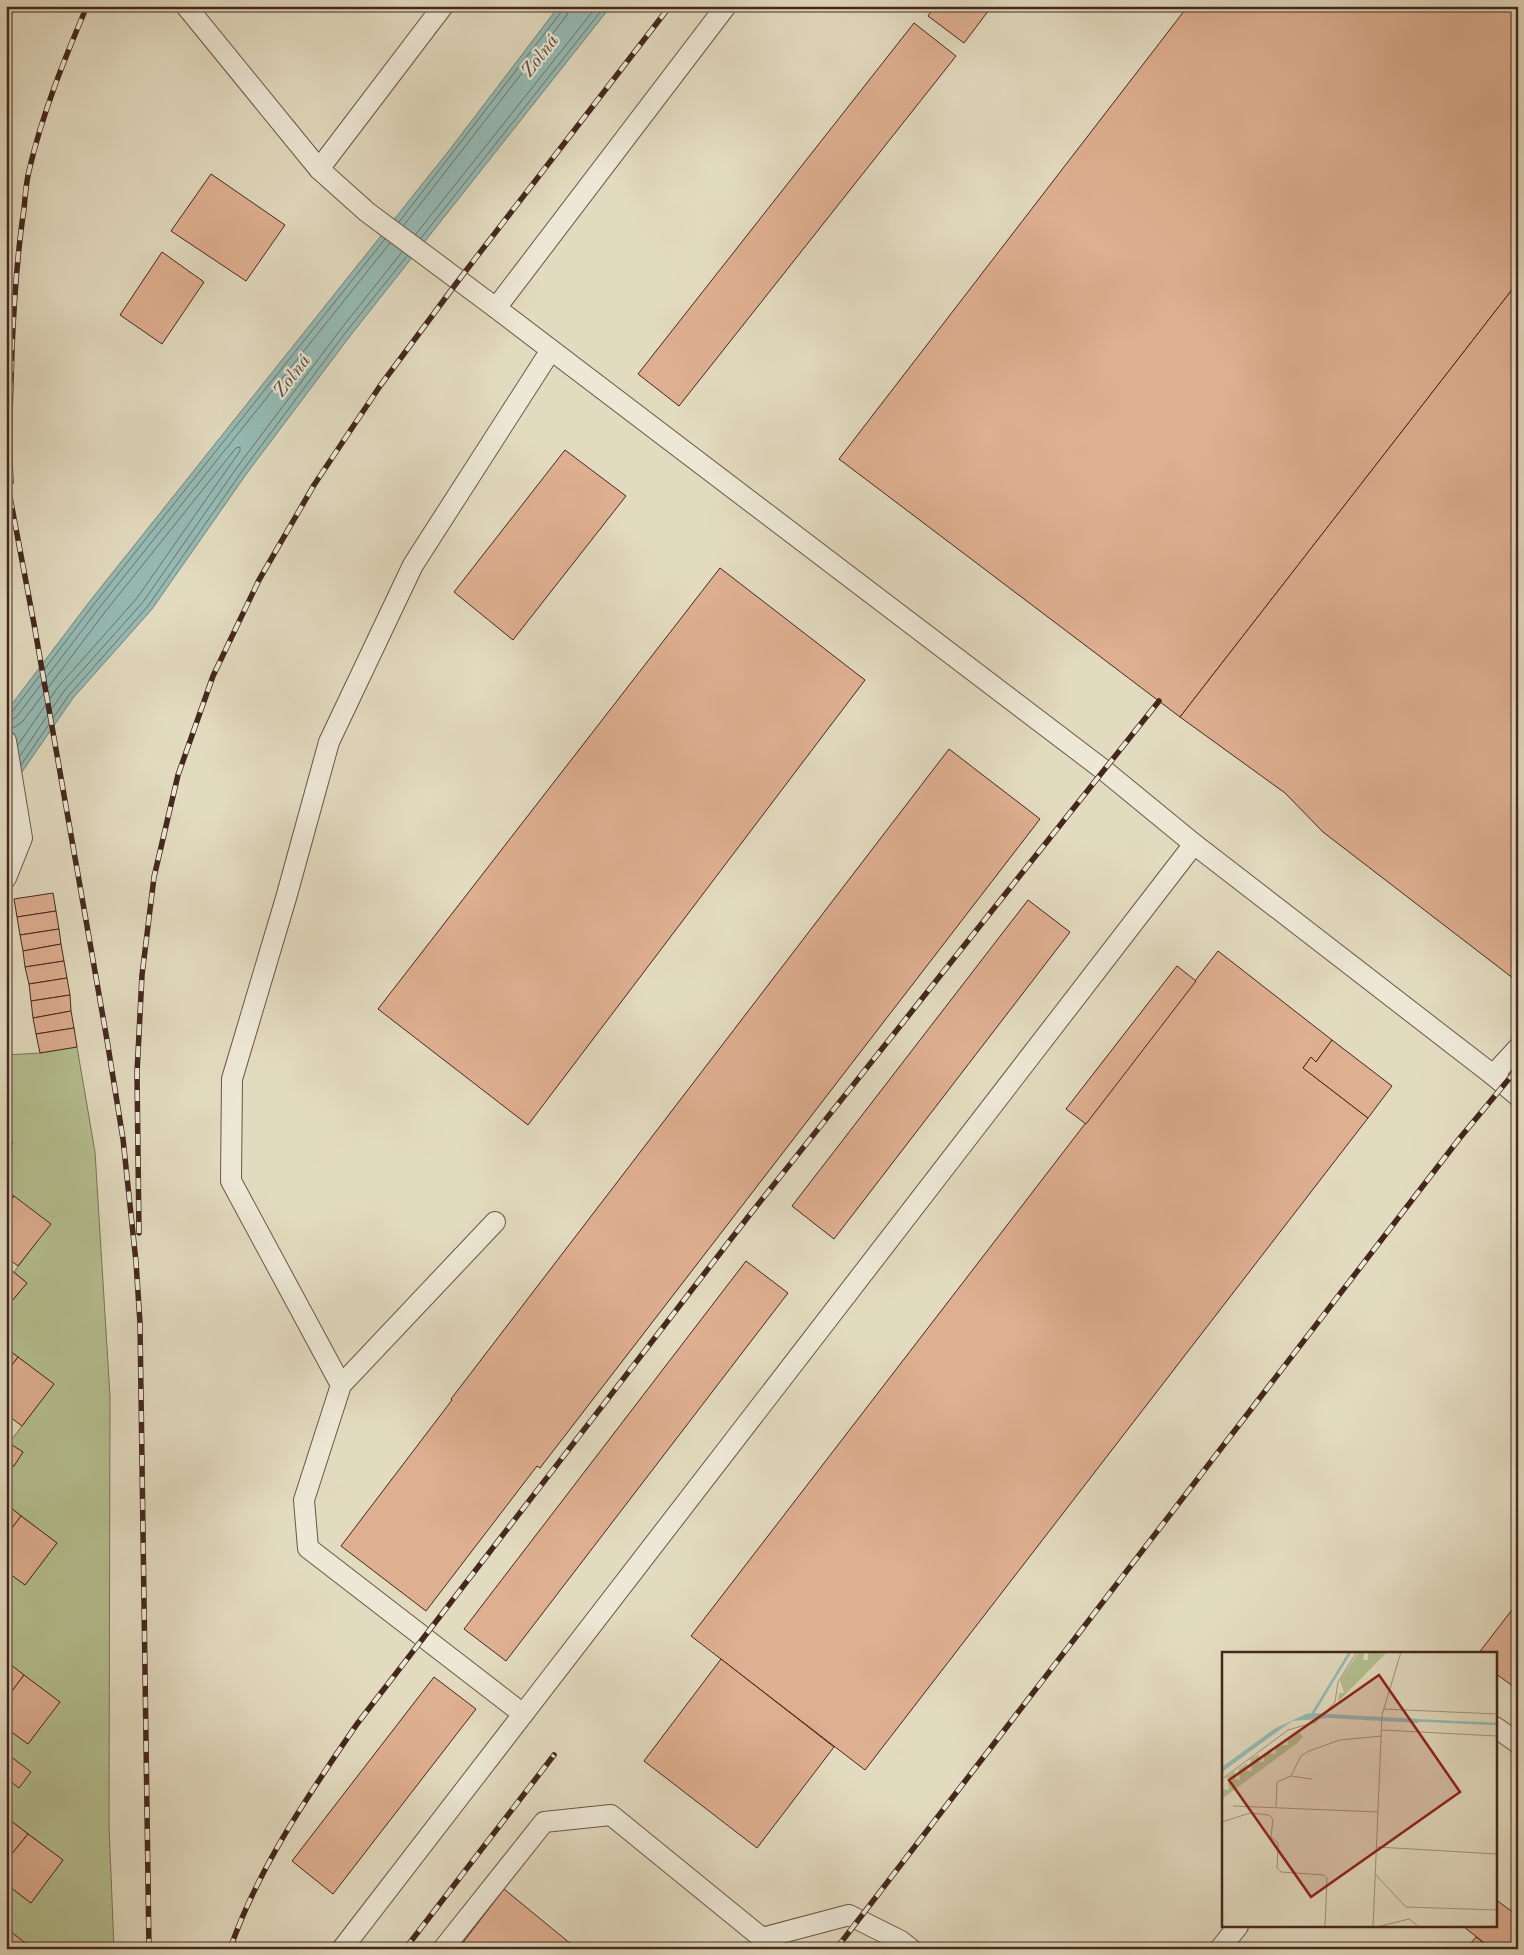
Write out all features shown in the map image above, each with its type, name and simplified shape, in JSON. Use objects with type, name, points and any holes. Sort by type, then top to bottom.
[{"type":"lane","points":[[186,6],[318,170],[367,212],[552,350],[1105,771],[1194,844],[1494,1075],[1518,1096]]},
{"type":"lane","points":[[318,170],[444,6]]},
{"type":"lane","points":[[496,308],[726,6]]},
{"type":"lane","points":[[341,1385],[231,1181],[232,1079],[286,898],[328,742],[413,565],[552,350]]},
{"type":"lane","points":[[6,741],[22,838],[6,878]]},
{"type":"lane","points":[[342,1949],[1194,844]]},
{"type":"lane","points":[[1494,1075],[1518,1048]]},
{"type":"lane","points":[[495,1222],[341,1385],[304,1500],[308,1548],[523,1714]]},
{"type":"lane","points":[[1496,1727],[1518,1743]]},
{"type":"lane","points":[[443,1949],[544,1822],[611,1815],[762,1938],[849,1915],[901,1941],[911,1949]]},
{"type":"lane","points":[[1220,1949],[1236,1928]]},
{"type":"green space","points":[[77,1047],[95,1152],[110,1396],[109,1825],[114,1949],[33,1949],[6,1928],[6,1884],[31,1903],[63,1860],[6,1817],[6,1728],[28,1744],[59,1702],[6,1661],[6,1571],[25,1585],[57,1543],[6,1504],[6,1474],[8,1475],[23,1452],[9,1443],[54,1384],[6,1348],[6,1308],[27,1283],[14,1272],[50,1224],[6,1191],[6,1083],[8,1080],[6,1079],[6,1055],[40,1053]]},
{"type":"water","name":"Zolná","points":[[559,6],[611,6],[350,336],[247,473],[152,609],[73,698],[6,795],[6,712],[90,601],[451,148]]},
{"type":"building","points":[[935,6],[992,6],[964,43],[928,16]]},
{"type":"building","points":[[1188,6],[1518,6],[1518,282],[1180,717],[839,459]]},
{"type":"building","points":[[914,23],[956,56],[679,406],[638,374]]},
{"type":"building","points":[[211,174],[285,225],[246,281],[171,231]]},
{"type":"building","points":[[162,252],[204,282],[162,344],[120,315]]},
{"type":"building","points":[[1518,282],[1518,982],[1323,832],[1285,793],[1180,717]]},
{"type":"building","points":[[565,450],[626,496],[513,640],[454,592]]},
{"type":"building","points":[[720,568],[865,680],[528,1125],[378,1009]]},
{"type":"building","points":[[949,749],[1040,819],[540,1468],[537,1466],[426,1611],[341,1546],[451,1399]]},
{"type":"building","points":[[53,893],[56,911],[17,917],[14,899]]},
{"type":"building","points":[[1028,900],[1070,932],[834,1239],[792,1206]]},
{"type":"building","points":[[56,911],[59,929],[20,935],[17,917]]},
{"type":"building","points":[[59,929],[61,944],[23,951],[20,935]]},
{"type":"building","points":[[61,944],[64,961],[25,967],[23,951]]},
{"type":"building","points":[[1218,951],[1332,1040],[1316,1062],[1311,1057],[1303,1068],[1368,1118],[865,1770],[691,1636]]},
{"type":"building","points":[[64,961],[67,978],[29,984],[25,967]]},
{"type":"building","points":[[1177,966],[1196,981],[1086,1124],[1066,1109]]},
{"type":"building","points":[[67,978],[70,995],[31,1001],[29,984]]},
{"type":"building","points":[[70,995],[71,1011],[33,1018],[31,1001]]},
{"type":"building","points":[[71,1011],[74,1028],[36,1034],[33,1018]]},
{"type":"building","points":[[74,1028],[77,1047],[40,1053],[36,1034]]},
{"type":"building","points":[[1332,1040],[1392,1086],[1368,1118],[1303,1068],[1311,1057],[1316,1062]]},
{"type":"building","points":[[6,1138],[13,1143],[6,1153]]},
{"type":"building","points":[[6,1191],[14,1196],[6,1207]]},
{"type":"building","points":[[14,1196],[51,1224],[18,1266],[6,1257],[6,1207]]},
{"type":"building","points":[[746,1261],[788,1293],[506,1661],[464,1629]]},
{"type":"building","points":[[6,1266],[27,1283],[12,1301],[6,1296]]},
{"type":"building","points":[[6,1348],[18,1357],[6,1373]]},
{"type":"building","points":[[18,1357],[54,1384],[22,1426],[6,1414],[6,1373]]},
{"type":"building","points":[[6,1441],[23,1452],[14,1466],[6,1461]]},
{"type":"building","points":[[6,1504],[21,1516],[6,1536]]},
{"type":"building","points":[[21,1516],[57,1543],[25,1585],[6,1571],[6,1536]]},
{"type":"building","points":[[1518,1602],[1518,1690],[1496,1674],[1496,1652],[1480,1652]]},
{"type":"building","points":[[721,1659],[834,1747],[757,1848],[644,1761]]},
{"type":"building","points":[[6,1661],[24,1675],[6,1699]]},
{"type":"building","points":[[24,1675],[60,1702],[28,1744],[6,1728],[6,1699]]},
{"type":"building","points":[[434,1677],[476,1709],[333,1894],[292,1861]]},
{"type":"building","points":[[6,1753],[31,1772],[19,1788],[6,1778]]},
{"type":"building","points":[[6,1817],[28,1834],[6,1861]]},
{"type":"building","points":[[28,1834],[63,1860],[31,1903],[6,1884],[6,1861]]},
{"type":"building","points":[[504,1889],[577,1949],[458,1949]]},
{"type":"building","points":[[1496,1900],[1518,1916],[1518,1949],[1492,1949],[1465,1928],[1496,1928]]},
{"type":"building","points":[[6,1928],[33,1949],[6,1949]]},
{"type":"building","points":[[1476,1937],[1492,1949],[1466,1949]]},
{"type":"railway","points":[[11,482],[10,415],[12,349],[18,261],[27,180],[47,108],[87,6]]},
{"type":"railway","points":[[139,1233],[137,1073],[142,975],[154,877],[178,775],[213,676],[259,580],[314,485],[380,386],[458,281],[670,6]]},
{"type":"railway","points":[[6,476],[107,1040],[123,1139],[136,1262],[140,1323],[149,1949]]},
{"type":"railway","points":[[230,1949],[255,1890],[286,1832],[357,1724],[748,1217],[1159,701]]},
{"type":"railway","points":[[836,1949],[1459,1139],[1518,1068]]},
{"type":"railway","points":[[405,1949],[554,1755]]}]
